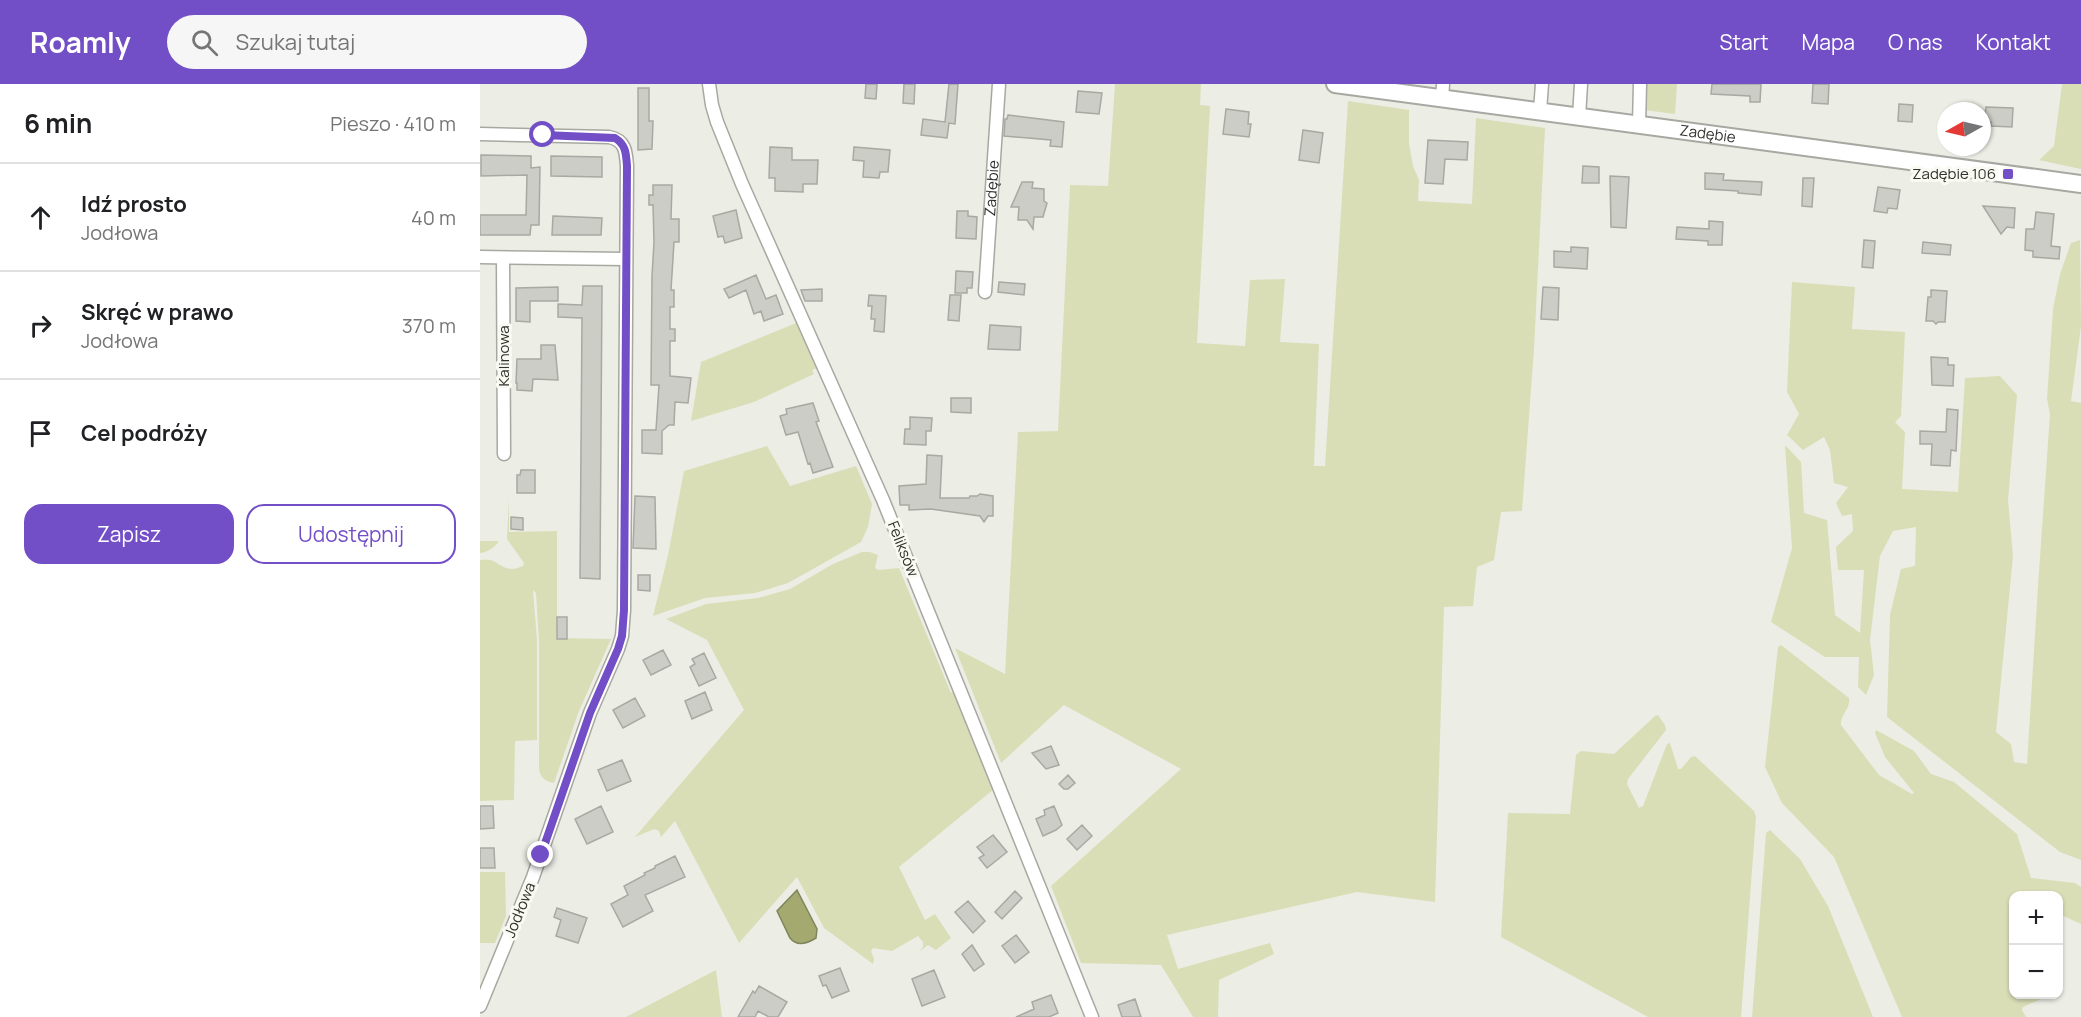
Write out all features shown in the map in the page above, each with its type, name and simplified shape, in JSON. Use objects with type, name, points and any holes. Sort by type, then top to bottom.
[{"type":"street","name":"Feliksów","points":[[710,84],[712,105],[717,122],[742,184],[883,500],[1092,1017]]},
{"type":"street","name":"Zadębie","points":[[985,292],[999,84]]},
{"type":"street","name":"Zadębie","points":[[1336,84],[1443,91],[1579,117],[2081,184]]},
{"type":"street","points":[[1540,111],[1542,84]]},
{"type":"street","points":[[1579,117],[1581,84]]},
{"type":"street","points":[[1639,125],[1640,84]]},
{"type":"street","name":"Jodłowa","points":[[480,134],[609,137],[622,143],[625,148],[627,166],[622,636],[590,713],[524,900],[480,1006]]},
{"type":"street","points":[[480,257],[626,259]]},
{"type":"street","name":"Kalinowa","points":[[503,258],[504,454]]},
{"type":"shaded area","points":[[1115,84],[1201,84],[1200,105],[1210,106],[1197,343],[1245,346],[1250,280],[1285,279],[1280,342],[1319,344],[1314,466],[1325,466],[1348,101],[1409,110],[1409,143],[1413,166],[1419,180],[1418,201],[1472,204],[1476,118],[1545,128],[1534,349],[1522,511],[1501,512],[1494,560],[1477,567],[1473,606],[1444,607],[1435,902],[1357,892],[1167,935],[1178,969],[1270,943],[1274,954],[1219,980],[1218,1017],[1193,1017],[1161,965],[1081,963],[1051,886],[1181,769],[1064,705],[1001,763],[955,648],[1005,674],[1018,432],[1058,431],[1070,185],[1108,186]]},
{"type":"shaded area","points":[[1643,84],[1677,84],[1675,114],[1644,110]]},
{"type":"shaded area","points":[[2062,84],[2081,84],[2081,169],[2039,160],[2054,146]]},
{"type":"shaded area","points":[[2080,240],[2081,326],[2071,401],[2081,403],[2081,860],[2060,852],[1887,717],[1890,615],[1901,569],[1915,566],[1916,527],[1893,531],[1880,556],[1870,640],[1874,675],[1866,695],[1858,687],[1859,657],[1825,657],[1771,622],[1792,548],[1785,445],[1801,462],[1804,513],[1827,520],[1835,615],[1860,633],[1864,570],[1838,570],[1836,547],[1853,531],[1852,514],[1842,516],[1836,503],[1848,487],[1834,483],[1830,450],[1824,437],[1803,450],[1787,435],[1799,414],[1787,392],[1792,282],[1855,287],[1852,329],[1905,332],[1901,416],[1895,422],[1905,432],[1902,489],[1958,492],[1965,378],[2000,376],[2017,395],[2008,500],[2013,556],[1996,732],[2011,744],[2014,762],[2027,764],[2050,414],[2047,399],[2053,309],[2060,274],[2071,243]]},
{"type":"shaded area","points":[[796,323],[818,368],[812,370],[814,374],[754,402],[691,421],[701,362]]},
{"type":"shaded area","points":[[767,446],[790,486],[856,466],[872,504],[868,527],[861,542],[788,583],[755,593],[705,598],[653,616],[668,555],[684,471]]},
{"type":"shaded area","points":[[509,498],[509,532],[557,531],[557,638],[611,639],[579,711],[554,783],[548,781],[542,777],[539,768],[539,641],[536,593],[533,590],[537,641],[537,740],[515,741],[514,800],[480,801],[480,560],[492,560],[511,569],[523,566],[524,563],[507,539]]},
{"type":"shaded area","points":[[480,541],[499,541],[491,549],[480,553]]},
{"type":"shaded area","points":[[862,552],[878,555],[875,568],[878,570],[899,568],[951,693],[954,691],[994,789],[899,867],[925,920],[935,914],[951,938],[936,950],[928,945],[919,952],[923,947],[923,942],[918,936],[892,951],[873,948],[871,951],[873,964],[824,928],[797,877],[739,943],[675,821],[661,837],[659,831],[654,829],[635,837],[744,710],[707,640],[666,619],[706,604],[758,598],[790,589],[833,564]]},
{"type":"shaded area","points":[[1781,645],[1849,698],[1841,725],[1879,775],[1912,794],[1914,793],[1885,757],[1875,733],[1876,730],[1914,751],[1931,774],[1954,782],[2017,834],[2031,878],[2075,883],[2081,887],[2081,924],[2063,916],[2063,891],[2009,891],[2009,999],[2041,999],[2023,1007],[2022,1010],[2026,1017],[1902,1017],[1834,857],[1782,803],[1765,767],[1778,647]]},
{"type":"shaded area","points":[[1658,715],[1666,730],[1628,779],[1627,784],[1639,808],[1643,806],[1667,744],[1670,743],[1678,769],[1681,769],[1691,757],[1695,756],[1754,811],[1756,817],[1741,1017],[1648,1017],[1501,937],[1508,813],[1570,814],[1576,755],[1581,751],[1614,754]]},
{"type":"shaded area","points":[[1770,830],[1800,859],[1828,906],[1873,1017],[1752,1017],[1766,833]]},
{"type":"shaded area","points":[[480,872],[505,872],[506,916],[495,943],[480,943]]},
{"type":"shaded area","points":[[797,890],[817,929],[816,938],[803,943],[790,938],[777,911]]},
{"type":"shaded area","points":[[716,970],[722,1017],[626,1017]]},
{"type":"building","points":[[866,84],[877,84],[876,99],[865,98]]},
{"type":"building","points":[[904,84],[915,84],[914,104],[903,103]]},
{"type":"building","points":[[949,84],[958,84],[955,124],[949,123],[947,138],[921,135],[923,119],[945,122]]},
{"type":"building","points":[[1712,84],[1761,84],[1760,102],[1750,102],[1750,96],[1711,94]]},
{"type":"building","points":[[1813,84],[1829,84],[1828,104],[1812,103]]},
{"type":"building","points":[[638,88],[649,88],[649,121],[653,121],[652,149],[638,150]]},
{"type":"building","points":[[1078,91],[1102,93],[1099,114],[1076,112]]},
{"type":"building","points":[[1899,104],[1913,105],[1912,122],[1898,121]]},
{"type":"building","points":[[1991,107],[2013,108],[2012,127],[1991,126]]},
{"type":"building","points":[[1226,109],[1249,112],[1248,124],[1251,124],[1249,137],[1223,134]]},
{"type":"building","points":[[1008,115],[1064,122],[1062,147],[1050,146],[1051,140],[1004,136],[1005,119]]},
{"type":"building","points":[[1303,130],[1323,133],[1319,163],[1299,160]]},
{"type":"building","points":[[1428,140],[1468,142],[1467,160],[1445,159],[1443,184],[1425,183]]},
{"type":"building","points":[[770,147],[792,148],[792,160],[818,160],[817,184],[803,184],[803,192],[775,191],[775,178],[769,178]]},
{"type":"building","points":[[854,147],[890,150],[888,172],[880,172],[879,178],[863,177],[864,161],[853,160]]},
{"type":"building","points":[[481,155],[531,156],[531,168],[540,167],[539,225],[531,225],[530,235],[480,235],[480,215],[526,215],[527,175],[481,176]]},
{"type":"building","points":[[551,156],[602,157],[602,177],[551,176]]},
{"type":"building","points":[[1583,166],[1599,167],[1599,183],[1582,183]]},
{"type":"building","points":[[1705,173],[1724,174],[1723,180],[1762,182],[1761,195],[1705,189]]},
{"type":"building","points":[[1610,176],[1629,177],[1626,228],[1611,227]]},
{"type":"building","points":[[1803,178],[1814,178],[1812,207],[1802,206]]},
{"type":"building","points":[[1022,182],[1033,182],[1032,188],[1044,189],[1044,201],[1047,203],[1043,217],[1034,217],[1033,229],[1027,220],[1018,220],[1019,207],[1011,207]]},
{"type":"building","points":[[653,185],[672,185],[671,219],[679,219],[679,242],[674,242],[671,290],[674,290],[674,307],[670,307],[670,329],[675,329],[675,341],[670,341],[670,376],[691,378],[688,403],[675,402],[674,425],[669,425],[662,431],[662,454],[642,453],[642,430],[656,430],[659,385],[651,385],[654,242],[653,205],[649,205],[649,195],[653,195]]},
{"type":"building","points":[[1878,187],[1900,190],[1897,209],[1888,208],[1887,213],[1874,211]]},
{"type":"building","points":[[1983,206],[2015,208],[2014,228],[2007,227],[2001,234]]},
{"type":"building","points":[[736,210],[742,238],[725,243],[723,236],[718,237],[713,216]]},
{"type":"building","points":[[957,211],[968,211],[968,216],[977,217],[976,239],[956,238]]},
{"type":"building","points":[[2036,212],[2054,214],[2051,246],[2060,247],[2059,259],[2033,257],[2033,251],[2025,250],[2026,229],[2034,229]]},
{"type":"building","points":[[553,216],[602,218],[601,235],[552,235]]},
{"type":"building","points":[[1709,221],[1723,222],[1722,245],[1708,245],[1708,241],[1676,239],[1677,227],[1709,229]]},
{"type":"building","points":[[1864,240],[1875,241],[1873,268],[1862,267]]},
{"type":"building","points":[[1923,242],[1951,245],[1950,255],[1922,253]]},
{"type":"building","points":[[1571,247],[1588,248],[1587,269],[1554,267],[1554,251],[1571,252]]},
{"type":"building","points":[[956,271],[973,272],[972,288],[967,288],[967,293],[955,293]]},
{"type":"building","points":[[756,275],[766,299],[776,295],[783,314],[764,321],[761,311],[754,314],[746,290],[729,298],[724,289]]},
{"type":"building","points":[[999,282],[1025,284],[1024,295],[998,292]]},
{"type":"building","points":[[583,286],[602,286],[600,579],[580,578],[582,318],[558,317],[558,304],[582,305]]},
{"type":"building","points":[[558,287],[558,301],[530,301],[530,322],[516,321],[516,288]]},
{"type":"building","points":[[1543,287],[1559,288],[1558,320],[1541,319]]},
{"type":"building","points":[[822,289],[822,301],[805,301],[801,290]]},
{"type":"building","points":[[1931,290],[1947,291],[1945,322],[1936,324],[1933,321],[1926,321],[1928,297],[1931,297]]},
{"type":"building","points":[[869,295],[886,296],[884,332],[874,331],[875,319],[871,319],[872,306],[868,306]]},
{"type":"building","points":[[950,295],[961,295],[959,321],[948,320]]},
{"type":"building","points":[[990,325],[1021,327],[1020,350],[988,349]]},
{"type":"building","points":[[541,345],[555,345],[558,380],[533,379],[532,391],[517,390],[517,359],[541,359]]},
{"type":"building","points":[[1931,357],[1948,358],[1948,365],[1954,365],[1953,386],[1932,385]]},
{"type":"building","points":[[951,398],[971,398],[971,413],[951,412]]},
{"type":"building","points":[[813,403],[819,421],[816,422],[833,467],[813,473],[798,432],[786,435],[780,416],[787,414],[786,409]]},
{"type":"building","points":[[1947,409],[1958,410],[1956,451],[1951,450],[1950,466],[1931,465],[1932,444],[1920,444],[1920,431],[1946,432]]},
{"type":"building","points":[[910,417],[932,418],[931,431],[926,431],[926,445],[904,444],[905,429],[910,429]]},
{"type":"building","points":[[927,455],[942,456],[940,498],[969,498],[980,494],[993,496],[993,516],[988,516],[984,522],[980,516],[931,509],[909,510],[909,505],[900,505],[899,486],[926,484]]},
{"type":"building","points":[[521,470],[535,470],[535,493],[517,493],[517,475],[520,475]]},
{"type":"building","points":[[635,496],[655,497],[656,549],[633,548]]},
{"type":"building","points":[[511,517],[523,518],[523,530],[511,529]]},
{"type":"building","points":[[638,575],[650,575],[650,591],[638,590]]},
{"type":"building","points":[[557,617],[567,617],[567,639],[557,639]]},
{"type":"building","points":[[663,650],[671,665],[651,675],[643,660]]},
{"type":"building","points":[[704,653],[716,678],[699,686],[690,667],[695,664],[692,659]]},
{"type":"building","points":[[705,692],[712,710],[692,719],[685,701]]},
{"type":"building","points":[[635,698],[645,716],[623,728],[613,710]]},
{"type":"building","points":[[1051,746],[1059,765],[1046,769],[1032,753]]},
{"type":"building","points":[[622,760],[631,781],[607,791],[598,770]]},
{"type":"building","points":[[1068,775],[1075,783],[1068,789],[1064,789],[1059,784]]},
{"type":"building","points":[[480,806],[493,806],[494,828],[480,829]]},
{"type":"building","points":[[601,806],[613,832],[587,844],[575,819]]},
{"type":"building","points":[[1054,806],[1062,825],[1043,836],[1036,819],[1045,815],[1044,810]]},
{"type":"building","points":[[1082,825],[1092,836],[1077,850],[1067,839]]},
{"type":"building","points":[[993,835],[1007,852],[987,868],[979,858],[984,855],[977,847]]},
{"type":"building","points":[[480,848],[494,848],[495,868],[480,868]]},
{"type":"building","points":[[675,856],[685,877],[645,895],[653,911],[623,927],[611,904],[628,895],[624,886]]},
{"type":"building","points":[[1015,891],[1022,898],[1002,919],[995,912]]},
{"type":"building","points":[[968,901],[985,921],[973,933],[955,912]]},
{"type":"building","points":[[557,908],[587,918],[578,943],[556,936],[561,920],[554,917]]},
{"type":"building","points":[[1016,935],[1029,952],[1015,963],[1002,946]]},
{"type":"building","points":[[972,945],[984,964],[974,971],[962,954]]},
{"type":"building","points":[[840,968],[849,991],[832,998],[819,976]]},
{"type":"building","points":[[934,970],[945,997],[922,1006],[912,979]]},
{"type":"building","points":[[759,986],[787,1002],[778,1017],[769,1017],[758,1011],[755,1017],[738,1017],[753,991],[755,993]]},
{"type":"building","points":[[1051,995],[1058,1013],[1049,1017],[1016,1017],[1034,1009],[1032,1002]]},
{"type":"building","points":[[1135,999],[1141,1017],[1122,1017],[1118,1005]]},
{"type":"place","name":"Zadębie 106","points":[[2008,174]]},
{"type":"route","points":[[541,855],[594,702],[622,636],[627,166],[625,148],[615,138],[543,135]]}]
